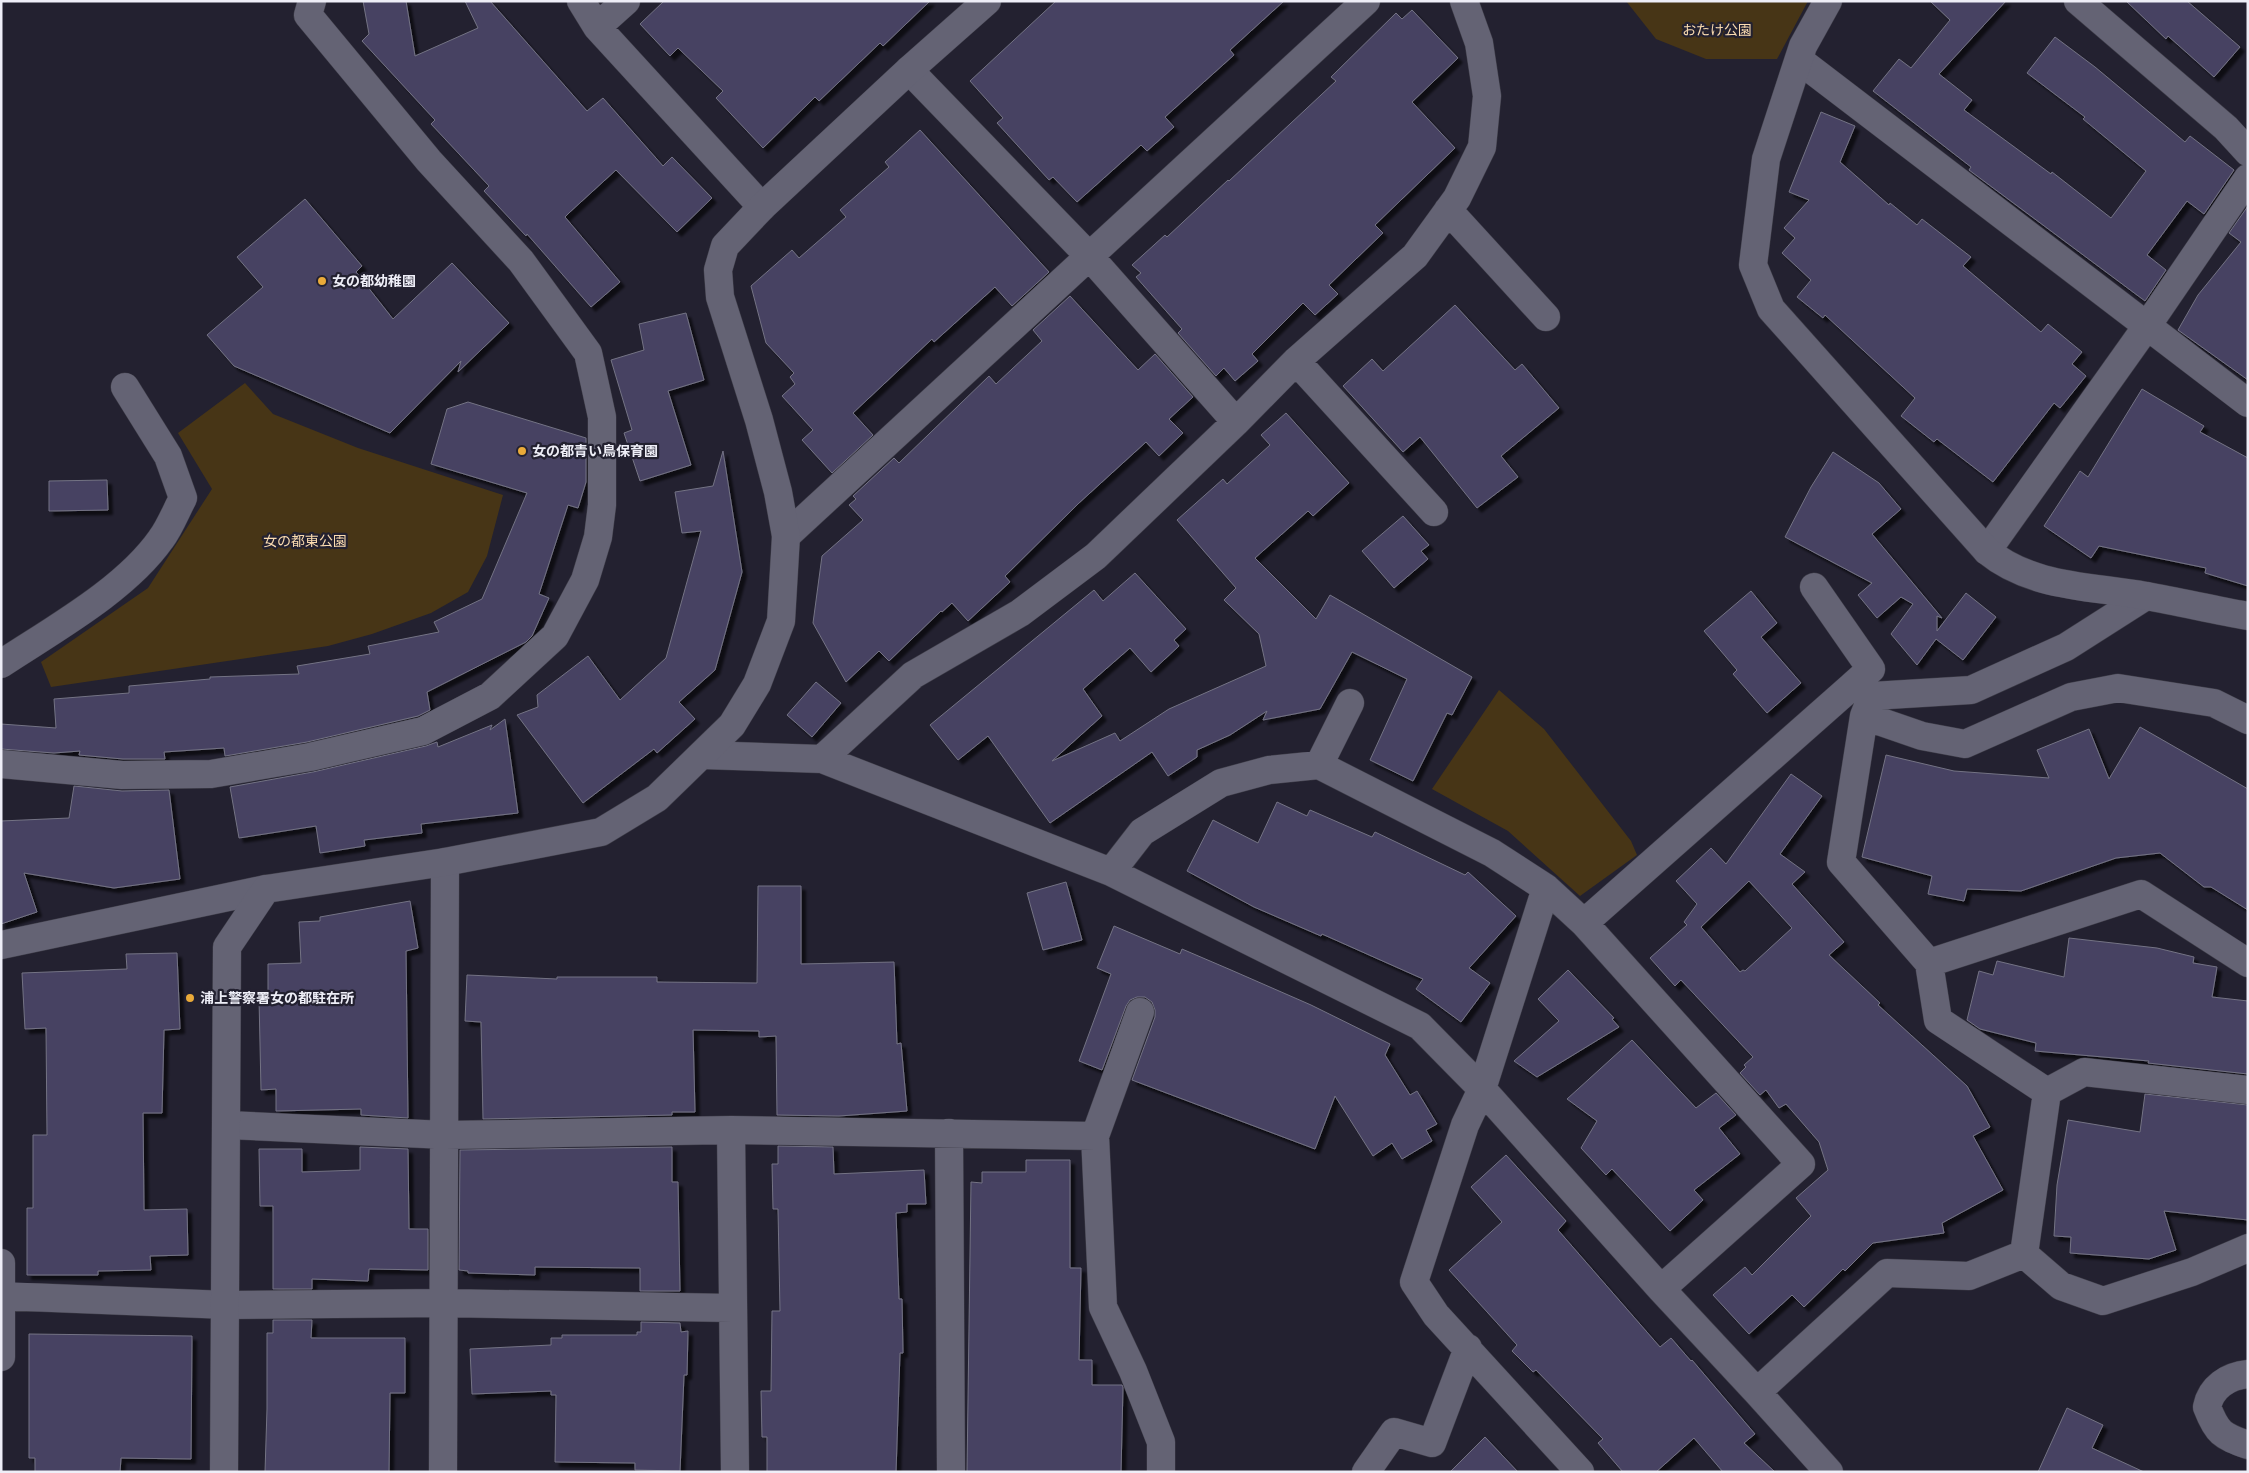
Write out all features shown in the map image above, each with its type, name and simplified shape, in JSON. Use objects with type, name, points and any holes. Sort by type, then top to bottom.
[{"type":"street","points":[[1,764],[122,775],[211,774],[310,756],[423,731],[490,696],[555,636],[584,580],[598,536],[602,504],[602,417],[588,353],[521,261],[429,161],[308,15],[312,1]]},
{"type":"street","points":[[581,1],[597,27],[762,207]]},
{"type":"street","points":[[597,27],[626,1]]},
{"type":"street","points":[[1,945],[266,889],[445,862],[601,832],[657,798],[702,755],[732,725],[757,684],[781,620],[786,536],[778,492],[759,420],[720,297],[718,270],[725,246],[762,207],[909,70],[987,1]]},
{"type":"street","points":[[786,536],[1366,1]]},
{"type":"street","points":[[822,759],[913,675],[1020,613],[1096,556],[1236,422],[1296,361],[1415,256],[1457,198],[1482,147],[1487,96],[1479,43],[1464,1]]},
{"type":"street","points":[[1828,1],[1803,46],[1766,159],[1753,264],[1771,309],[1987,551],[2002,563],[2042,580],[2146,596],[2248,616]]},
{"type":"street","points":[[2083,3],[2226,128],[2248,152]]},
{"type":"street","points":[[1799,60],[2248,403]]},
{"type":"street","points":[[909,70],[1090,257],[1236,422]]},
{"type":"street","points":[[1987,551],[2147,326],[2248,178]]},
{"type":"street","points":[[1448,210],[1546,317]]},
{"type":"street","points":[[1296,361],[1434,512]]},
{"type":"street","points":[[1,664],[60,626],[130,576],[162,538],[182,498],[168,456],[125,387]]},
{"type":"street","points":[[1814,587],[1871,669],[1863,700],[1841,862],[1929,963],[1938,1020],[2047,1092]]},
{"type":"street","points":[[1584,923],[1863,700],[1971,690],[2066,648],[2146,596]]},
{"type":"street","points":[[1863,700],[1922,736],[1965,744],[2071,696],[2118,688],[2214,703],[2248,720]]},
{"type":"street","points":[[1319,765],[1350,704]]},
{"type":"street","points":[[702,755],[822,759],[1111,872],[1420,1026],[1482,1089],[1661,1289],[1829,1472]]},
{"type":"street","points":[[1111,872],[1142,832],[1221,783],[1269,770],[1319,765],[1492,852],[1546,888],[1584,923],[1801,1164],[1661,1289]]},
{"type":"street","points":[[443,1472],[443,1303],[446,1135],[445,862]]},
{"type":"street","points":[[1546,888],[1482,1089],[1465,1125],[1414,1282],[1436,1315],[1580,1472]]},
{"type":"street","points":[[224,1472],[227,946],[266,889]]},
{"type":"street","points":[[1929,963],[2141,894],[2248,962]]},
{"type":"street","points":[[1140,1012],[1095,1136],[1103,1306],[1133,1372],[1161,1442],[1161,1472]]},
{"type":"street","points":[[2047,1092],[2084,1072],[2248,1090]]},
{"type":"street","points":[[2024,1254],[2047,1092]]},
{"type":"street","points":[[227,1125],[446,1135],[731,1130],[1095,1136]]},
{"type":"street","points":[[731,1130],[735,1472]]},
{"type":"street","points":[[949,1133],[951,1472]]},
{"type":"street","points":[[2024,1254],[2061,1286],[2103,1301],[2192,1272],[2248,1248]]},
{"type":"street","points":[[1757,1392],[1887,1273],[1969,1276],[2024,1254]]},
{"type":"street","points":[[1,1263],[1,1357]]},
{"type":"street","points":[[2,1296],[226,1305],[443,1303],[732,1308]]},
{"type":"street","points":[[1366,1472],[1394,1432],[1432,1443],[1468,1348]]},
{"type":"street","points":[[2248,1374],[2229,1378],[2216,1389],[2207,1407],[2215,1426],[2227,1437],[2248,1445]]},
{"type":"green space","name":"おたけ公園","points":[[1626,1],[1808,1],[1777,59],[1706,59],[1656,39]]},
{"type":"green space","name":"女の都東公園","points":[[245,383],[273,414],[358,448],[503,495],[487,556],[468,592],[431,613],[372,634],[328,646],[51,687],[41,662],[148,588],[212,489],[178,433]]},
{"type":"green space","points":[[1499,690],[1544,729],[1631,841],[1637,855],[1580,896],[1508,831],[1432,789]]},
{"type":"building","points":[[363,1],[406,1],[415,56],[478,28],[465,1],[490,1],[587,111],[603,98],[663,166],[672,157],[712,198],[677,232],[616,170],[565,217],[620,282],[591,307],[527,234],[526,236],[484,191],[489,186],[431,124],[435,120],[362,41],[369,34]]},
{"type":"building","points":[[664,1],[930,1],[883,46],[880,43],[819,101],[815,97],[763,148],[716,98],[723,91],[678,48],[670,56],[640,24]]},
{"type":"building","points":[[1056,1],[1284,1],[1230,50],[1234,55],[1165,117],[1174,127],[1147,151],[1141,145],[1077,202],[1053,177],[1049,180],[997,123],[1003,118],[970,81]]},
{"type":"building","points":[[1930,1],[2006,1],[1939,74],[1972,100],[1964,110],[2051,174],[2052,172],[2111,218],[2146,171],[2083,119],[2085,117],[2027,73],[2055,37],[2095,67],[2185,142],[2190,136],[2234,170],[2204,214],[2187,201],[2147,255],[2166,270],[2145,301],[1969,170],[1971,167],[1873,91],[1899,59],[1911,68],[1950,20]]},
{"type":"building","points":[[2126,1],[2187,1],[2240,47],[2214,77],[2168,36],[2166,39]]},
{"type":"building","points":[[1412,10],[1458,58],[1412,102],[1455,148],[1375,225],[1383,233],[1329,285],[1338,294],[1315,315],[1303,303],[1252,354],[1258,361],[1235,381],[1224,368],[1216,376],[1178,333],[1182,329],[1136,277],[1141,273],[1132,265],[1165,235],[1167,237],[1336,81],[1331,77],[1396,13],[1402,19]]},
{"type":"building","points":[[1821,112],[1855,126],[1840,162],[1889,205],[1890,203],[1917,225],[1922,219],[1971,257],[1963,266],[2041,332],[2048,324],[2082,352],[2072,364],[2086,376],[2060,408],[2054,403],[1993,482],[1937,439],[1934,442],[1901,416],[1915,398],[1825,315],[1823,318],[1797,297],[1811,280],[1782,253],[1795,238],[1784,228],[1809,200],[1789,192]]},
{"type":"building","points":[[920,130],[1049,272],[1012,306],[995,287],[934,342],[932,339],[853,413],[873,435],[832,473],[802,440],[813,430],[782,396],[795,384],[790,377],[794,373],[766,343],[751,286],[792,250],[799,258],[846,217],[840,210],[889,167],[885,162]]},
{"type":"building","points":[[305,199],[362,266],[356,272],[393,319],[452,263],[509,323],[458,372],[461,361],[390,433],[234,366],[207,335],[263,287],[237,257]]},
{"type":"building","points":[[2248,206],[2248,380],[2178,330],[2198,295],[2241,242],[2229,233]]},
{"type":"building","points":[[1070,296],[1138,370],[1155,354],[1193,397],[1169,419],[1183,433],[1159,456],[1146,442],[1079,503],[1005,576],[1010,582],[968,621],[952,603],[941,611],[889,661],[879,651],[846,682],[813,623],[822,556],[863,520],[849,505],[856,499],[853,496],[894,458],[899,463],[989,376],[996,384],[1042,341],[1033,330]]},
{"type":"building","points":[[1455,305],[1515,370],[1522,364],[1559,408],[1501,456],[1518,477],[1477,508],[1420,437],[1403,452],[1343,386],[1372,359],[1383,371]]},
{"type":"building","points":[[686,313],[704,380],[668,391],[691,465],[640,481],[624,433],[632,430],[611,360],[644,350],[639,324]]},
{"type":"building","points":[[2142,389],[2204,426],[2200,432],[2248,458],[2248,586],[2205,573],[2206,568],[2099,546],[2091,558],[2044,526],[2080,471],[2088,477]]},
{"type":"building","points":[[468,402],[586,438],[586,482],[578,508],[568,505],[539,594],[549,598],[532,636],[526,642],[427,692],[430,710],[418,716],[307,742],[225,756],[224,748],[164,752],[165,759],[123,759],[79,755],[80,751],[54,753],[1,749],[1,724],[56,728],[54,699],[129,693],[129,686],[210,679],[210,677],[299,674],[297,666],[370,654],[368,646],[439,632],[434,622],[482,599],[527,493],[431,464],[447,409]]},
{"type":"building","points":[[1286,413],[1349,483],[1313,516],[1308,511],[1255,558],[1316,619],[1330,595],[1472,677],[1452,715],[1447,713],[1413,781],[1370,760],[1407,679],[1352,652],[1320,709],[1263,720],[1267,711],[1230,735],[1197,750],[1197,757],[1168,776],[1152,752],[1050,823],[988,736],[958,760],[930,725],[1094,590],[1103,601],[1135,573],[1186,629],[1174,640],[1179,646],[1151,672],[1130,648],[1083,689],[1102,716],[1052,761],[1115,733],[1120,741],[1169,709],[1266,666],[1259,634],[1224,600],[1236,588],[1177,520],[1223,479],[1227,484],[1270,445],[1261,435]]},
{"type":"building","points":[[723,451],[742,572],[715,670],[679,702],[695,719],[657,753],[654,749],[583,803],[517,715],[538,707],[537,695],[588,656],[620,700],[666,658],[701,531],[682,533],[675,492],[713,486]]},
{"type":"building","points":[[1833,452],[1879,483],[1901,509],[1872,534],[1942,618],[1937,616],[1937,631],[1966,593],[1996,617],[1963,660],[1936,639],[1917,665],[1891,634],[1913,604],[1901,597],[1877,618],[1858,595],[1872,583],[1785,537],[1811,487]]},
{"type":"building","points":[[107,480],[108,510],[49,511],[49,481]]},
{"type":"building","points":[[1403,516],[1429,545],[1421,551],[1428,559],[1394,588],[1362,551]]},
{"type":"building","points":[[1751,591],[1777,623],[1761,637],[1801,683],[1767,713],[1733,674],[1737,670],[1704,631]]},
{"type":"building","points":[[816,682],[841,703],[812,737],[787,715]]},
{"type":"building","points":[[505,719],[518,813],[421,824],[422,833],[364,840],[365,846],[320,853],[316,826],[239,838],[230,787],[313,772],[437,742],[438,747],[492,725],[490,730]]},
{"type":"building","points":[[2140,727],[2248,789],[2248,910],[2211,887],[2204,887],[2160,853],[2116,858],[2021,891],[1967,889],[1964,901],[1928,894],[1932,876],[1862,857],[1886,755],[1954,771],[2049,778],[2037,750],[2089,729],[2109,779]]},
{"type":"building","points":[[1791,774],[1822,796],[1780,854],[1805,872],[1792,884],[1844,942],[1829,955],[1880,1003],[1878,1005],[1967,1086],[1990,1127],[1973,1136],[2003,1190],[1942,1223],[1944,1233],[1873,1243],[1804,1307],[1792,1295],[1749,1334],[1713,1295],[1745,1267],[1752,1275],[1811,1216],[1796,1198],[1828,1170],[1819,1142],[1786,1104],[1779,1108],[1766,1090],[1760,1095],[1740,1073],[1746,1067],[1744,1065],[1753,1057],[1681,980],[1675,986],[1650,958],[1687,925],[1684,922],[1697,904],[1676,881],[1711,848],[1726,864]],"holes":[[[1749,881],[1792,928],[1745,971],[1740,972],[1701,927]]]},
{"type":"building","points":[[74,786],[122,791],[169,790],[180,879],[114,888],[24,873],[37,912],[1,924],[1,821],[69,818]]},
{"type":"building","points":[[1277,802],[1307,816],[1310,810],[1372,837],[1375,832],[1465,875],[1468,872],[1516,916],[1469,968],[1490,983],[1461,1022],[1416,989],[1423,979],[1322,934],[1321,936],[1254,907],[1187,871],[1213,820],[1258,843]]},
{"type":"building","points":[[1066,882],[1082,940],[1043,950],[1027,893]]},
{"type":"building","points":[[758,886],[801,886],[801,964],[894,962],[897,1044],[901,1043],[907,1111],[839,1116],[777,1115],[776,1036],[759,1037],[759,1031],[693,1030],[695,1112],[672,1112],[672,1115],[483,1119],[481,1022],[465,1021],[467,975],[557,979],[557,977],[657,977],[657,982],[757,983]]},
{"type":"building","points":[[410,901],[418,948],[406,951],[408,1118],[361,1115],[361,1109],[276,1111],[276,1089],[261,1090],[259,998],[268,998],[268,964],[301,963],[299,922],[320,921],[320,917]]},
{"type":"building","points":[[1114,926],[1180,954],[1182,949],[1311,1005],[1390,1044],[1385,1055],[1410,1095],[1417,1091],[1437,1124],[1426,1130],[1432,1141],[1402,1159],[1392,1143],[1373,1156],[1335,1096],[1315,1149],[1132,1080],[1155,1017],[1152,1002],[1145,997],[1137,997],[1130,1000],[1126,1006],[1102,1070],[1079,1061],[1111,974],[1097,968]]},
{"type":"building","points":[[2069,938],[2157,948],[2194,957],[2193,963],[2217,967],[2212,997],[2248,1001],[2248,1074],[2148,1063],[2149,1061],[2035,1051],[2036,1043],[1980,1029],[1967,1020],[1979,971],[1993,975],[1997,961],[2064,977]]},
{"type":"building","points":[[177,953],[180,1029],[164,1030],[162,1113],[143,1113],[144,1210],[187,1209],[188,1255],[150,1256],[151,1270],[98,1271],[98,1275],[27,1275],[27,1208],[33,1208],[33,1135],[47,1135],[46,1028],[25,1029],[22,973],[127,969],[126,954]]},
{"type":"building","points":[[1568,970],[1614,1018],[1612,1019],[1619,1027],[1537,1077],[1514,1061],[1559,1021],[1538,999]]},
{"type":"building","points":[[1632,1040],[1696,1108],[1716,1093],[1736,1115],[1719,1128],[1740,1154],[1694,1190],[1703,1200],[1670,1231],[1612,1169],[1606,1175],[1581,1148],[1597,1121],[1567,1099]]},
{"type":"building","points":[[2145,1094],[2248,1105],[2248,1220],[2164,1211],[2176,1250],[2149,1259],[2070,1253],[2071,1237],[2054,1236],[2057,1185],[2068,1120],[2140,1132]]},
{"type":"building","points":[[778,1146],[833,1147],[834,1174],[924,1170],[926,1204],[907,1204],[907,1212],[896,1213],[899,1299],[902,1299],[903,1353],[900,1353],[896,1472],[767,1472],[767,1437],[762,1437],[761,1391],[771,1391],[772,1311],[780,1311],[778,1209],[773,1209],[772,1164],[778,1164]]},
{"type":"building","points":[[360,1147],[408,1149],[409,1229],[428,1229],[428,1270],[369,1269],[368,1281],[312,1279],[312,1289],[273,1289],[273,1206],[260,1206],[259,1149],[302,1149],[302,1172],[360,1170]]},
{"type":"building","points":[[672,1147],[672,1182],[678,1182],[680,1291],[640,1291],[640,1268],[535,1267],[535,1275],[468,1273],[468,1271],[459,1270],[460,1150]]},
{"type":"building","points":[[1506,1155],[1566,1221],[1558,1230],[1660,1347],[1671,1338],[1755,1434],[1744,1443],[1775,1472],[1723,1472],[1694,1438],[1656,1472],[1623,1472],[1598,1443],[1603,1439],[1536,1370],[1533,1372],[1512,1351],[1517,1345],[1449,1270],[1502,1222],[1471,1187]]},
{"type":"building","points":[[1026,1160],[1070,1160],[1070,1268],[1081,1268],[1079,1360],[1092,1360],[1092,1385],[1122,1385],[1123,1387],[1121,1472],[967,1472],[971,1182],[982,1183],[982,1172],[1026,1172]]},
{"type":"building","points":[[273,1320],[312,1320],[311,1338],[405,1338],[405,1393],[390,1393],[389,1472],[265,1472],[267,1333],[273,1333]]},
{"type":"building","points":[[641,1322],[680,1323],[681,1332],[688,1331],[687,1375],[684,1375],[680,1471],[635,1470],[635,1463],[555,1462],[556,1395],[551,1395],[551,1391],[472,1394],[470,1349],[551,1345],[551,1338],[562,1338],[562,1335],[637,1335],[637,1332],[641,1332]]},
{"type":"building","points":[[29,1334],[192,1336],[191,1459],[121,1458],[120,1472],[35,1472],[35,1458],[29,1458]]},
{"type":"building","points":[[2067,1408],[2103,1425],[2092,1448],[2144,1472],[2038,1472]]},
{"type":"building","points":[[1485,1437],[1518,1472],[1450,1472]]},
{"type":"place","name":"女の都幼稚園","points":[[322,281]]},
{"type":"place","name":"女の都青い鳥保育園","points":[[522,451]]},
{"type":"place","name":"浦上警察署女の都駐在所","points":[[190,998]]}]
